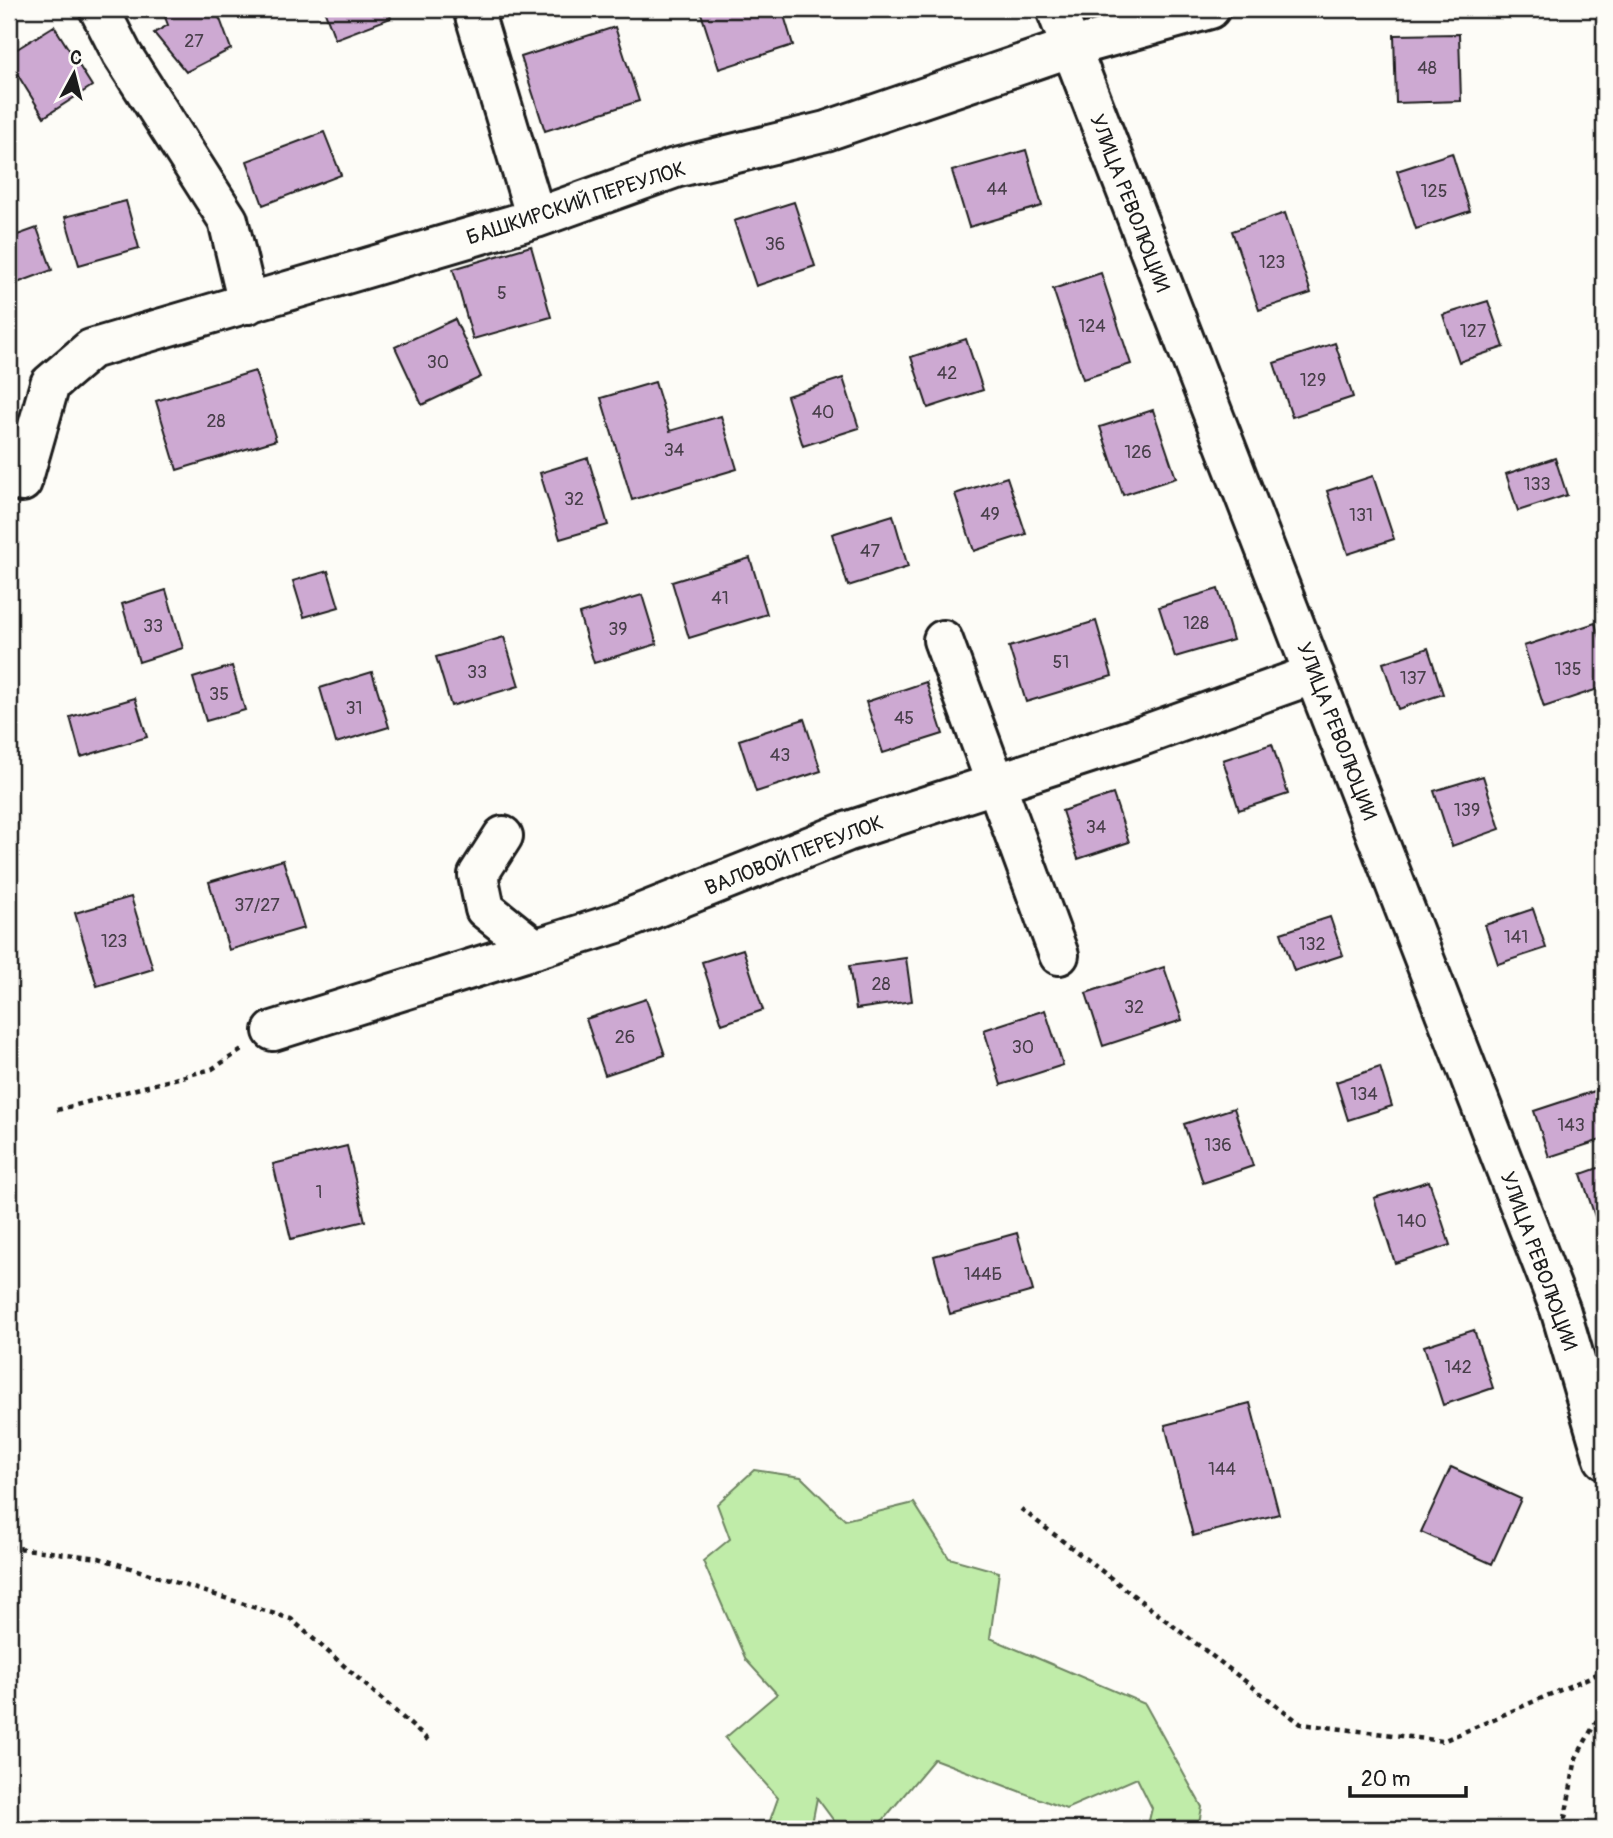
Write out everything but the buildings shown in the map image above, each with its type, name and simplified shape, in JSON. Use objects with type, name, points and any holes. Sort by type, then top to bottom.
[{"type":"street","points":[[99,9],[122,54],[229,220],[248,304]]},
{"type":"street","points":[[473,9],[536,218]]},
{"type":"street","name":"УЛИЦА РЕВОЛЮЦИИ","points":[[1056,9],[1560,1308],[1604,1459]]},
{"type":"street","name":"БАШКИРСКИЙ ПЕРЕУЛОК","points":[[22,482],[50,384],[91,349],[536,218],[676,168],[826,131],[1069,48],[1210,9]]},
{"type":"street","points":[[943,640],[1059,956]]},
{"type":"street","name":"ВАЛОВОЙ ПЕРЕУЛОК","points":[[273,1031],[618,923],[846,832],[995,784],[1314,674]]},
{"type":"street","points":[[503,836],[478,875],[485,909],[535,949]]},
{"type":"path","points":[[57,1110],[212,1069],[273,1031]]},
{"type":"path","points":[[1021,1509],[1301,1724],[1443,1741],[1604,1671]]},
{"type":"path","points":[[9,1547],[99,1558],[291,1619],[428,1740]]},
{"type":"path","points":[[1563,1829],[1576,1758],[1604,1707]]},
{"type":"green space","points":[[754,1470],[801,1477],[845,1520],[914,1503],[949,1558],[999,1572],[990,1638],[1145,1704],[1202,1807],[1198,1829],[1147,1829],[1152,1808],[1137,1778],[1066,1809],[934,1759],[884,1819],[871,1829],[840,1829],[817,1798],[811,1829],[767,1829],[778,1798],[725,1738],[777,1694],[746,1660],[703,1561],[730,1539],[717,1504]]}]
